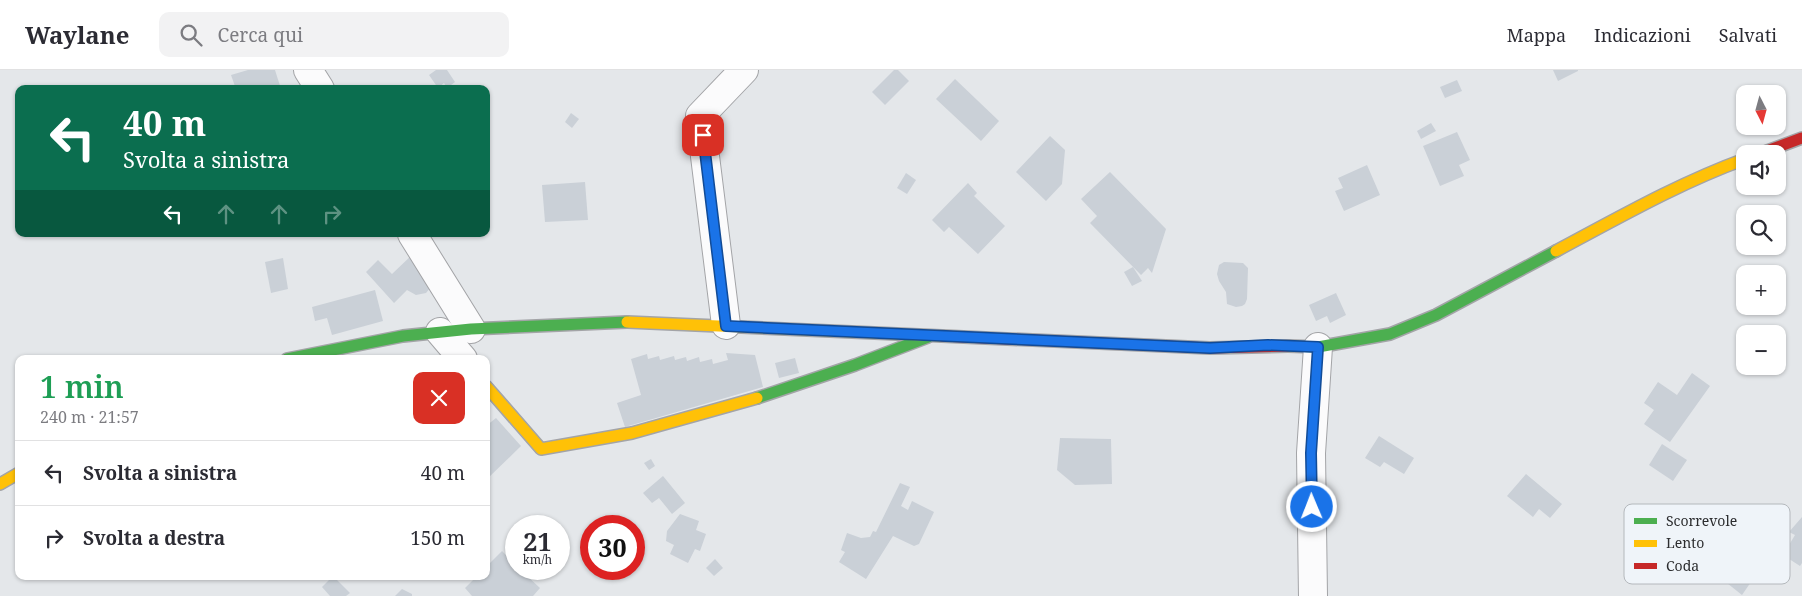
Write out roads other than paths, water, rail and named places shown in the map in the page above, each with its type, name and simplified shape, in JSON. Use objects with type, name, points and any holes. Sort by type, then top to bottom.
[{"type":"main road","points":[[1783,145],[1802,138]]},
{"type":"main road","points":[[307,355],[403,336],[440,332],[623,322],[934,334],[1210,348],[1268,345],[1318,347],[1390,334],[1436,315],[1635,209],[1714,170],[1736,162]]},
{"type":"main road","points":[[490,391],[535,444],[541,448],[560,446],[633,434],[742,403],[882,358],[934,334]]},
{"type":"main road","points":[[0,484],[15,475]]},
{"type":"street","points":[[308,70],[317,85]]},
{"type":"street","points":[[726,326],[700,116],[744,70]]},
{"type":"street","points":[[414,237],[472,329]]},
{"type":"street","points":[[440,332],[460,355]]},
{"type":"street","points":[[1313,596],[1311,453],[1318,347]]}]
